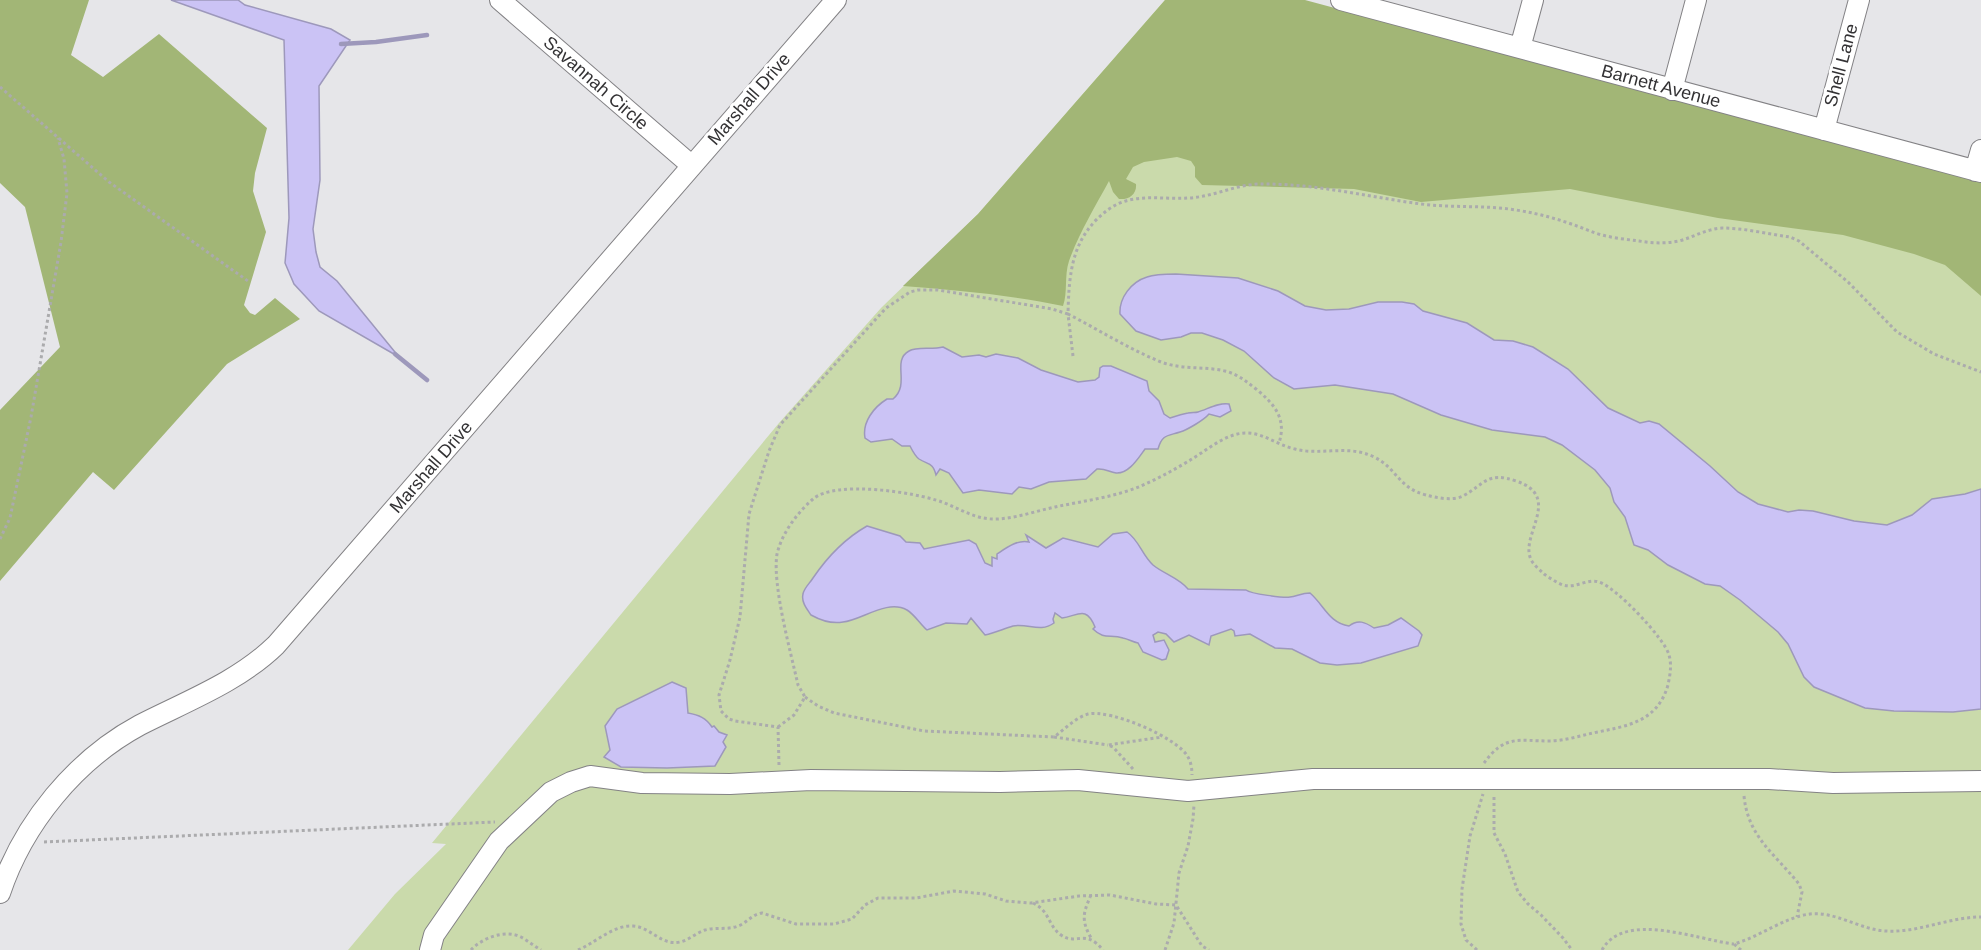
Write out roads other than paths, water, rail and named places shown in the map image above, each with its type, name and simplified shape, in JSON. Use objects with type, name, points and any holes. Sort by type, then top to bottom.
[{"type":"street","name":"Savannah Circle","points":[[500,0],[691,165]]},
{"type":"street","name":"Marshall Drive","points":[[0,893],[32,826],[63,786],[81,769],[133,729],[237,676],[276,645],[836,0]]},
{"type":"street","name":"Barnett Avenue","points":[[1341,0],[1371,4],[1672,90],[1978,171]]},
{"type":"street","points":[[1520,48],[1533,0]]},
{"type":"street","points":[[1672,90],[1696,0]]},
{"type":"street","name":"Shell Lane","points":[[1824,130],[1859,0]]},
{"type":"street","points":[[1978,171],[1981,150]]},
{"type":"street","points":[[430,950],[434,935],[499,841],[551,792],[590,776],[642,783],[730,784],[786,781],[1078,780],[1188,791],[1313,779],[1485,778],[1833,783],[1981,781]]},
{"type":"waterway","points":[[341,44],[427,35]]},
{"type":"waterway","points":[[395,354],[427,380]]}]
